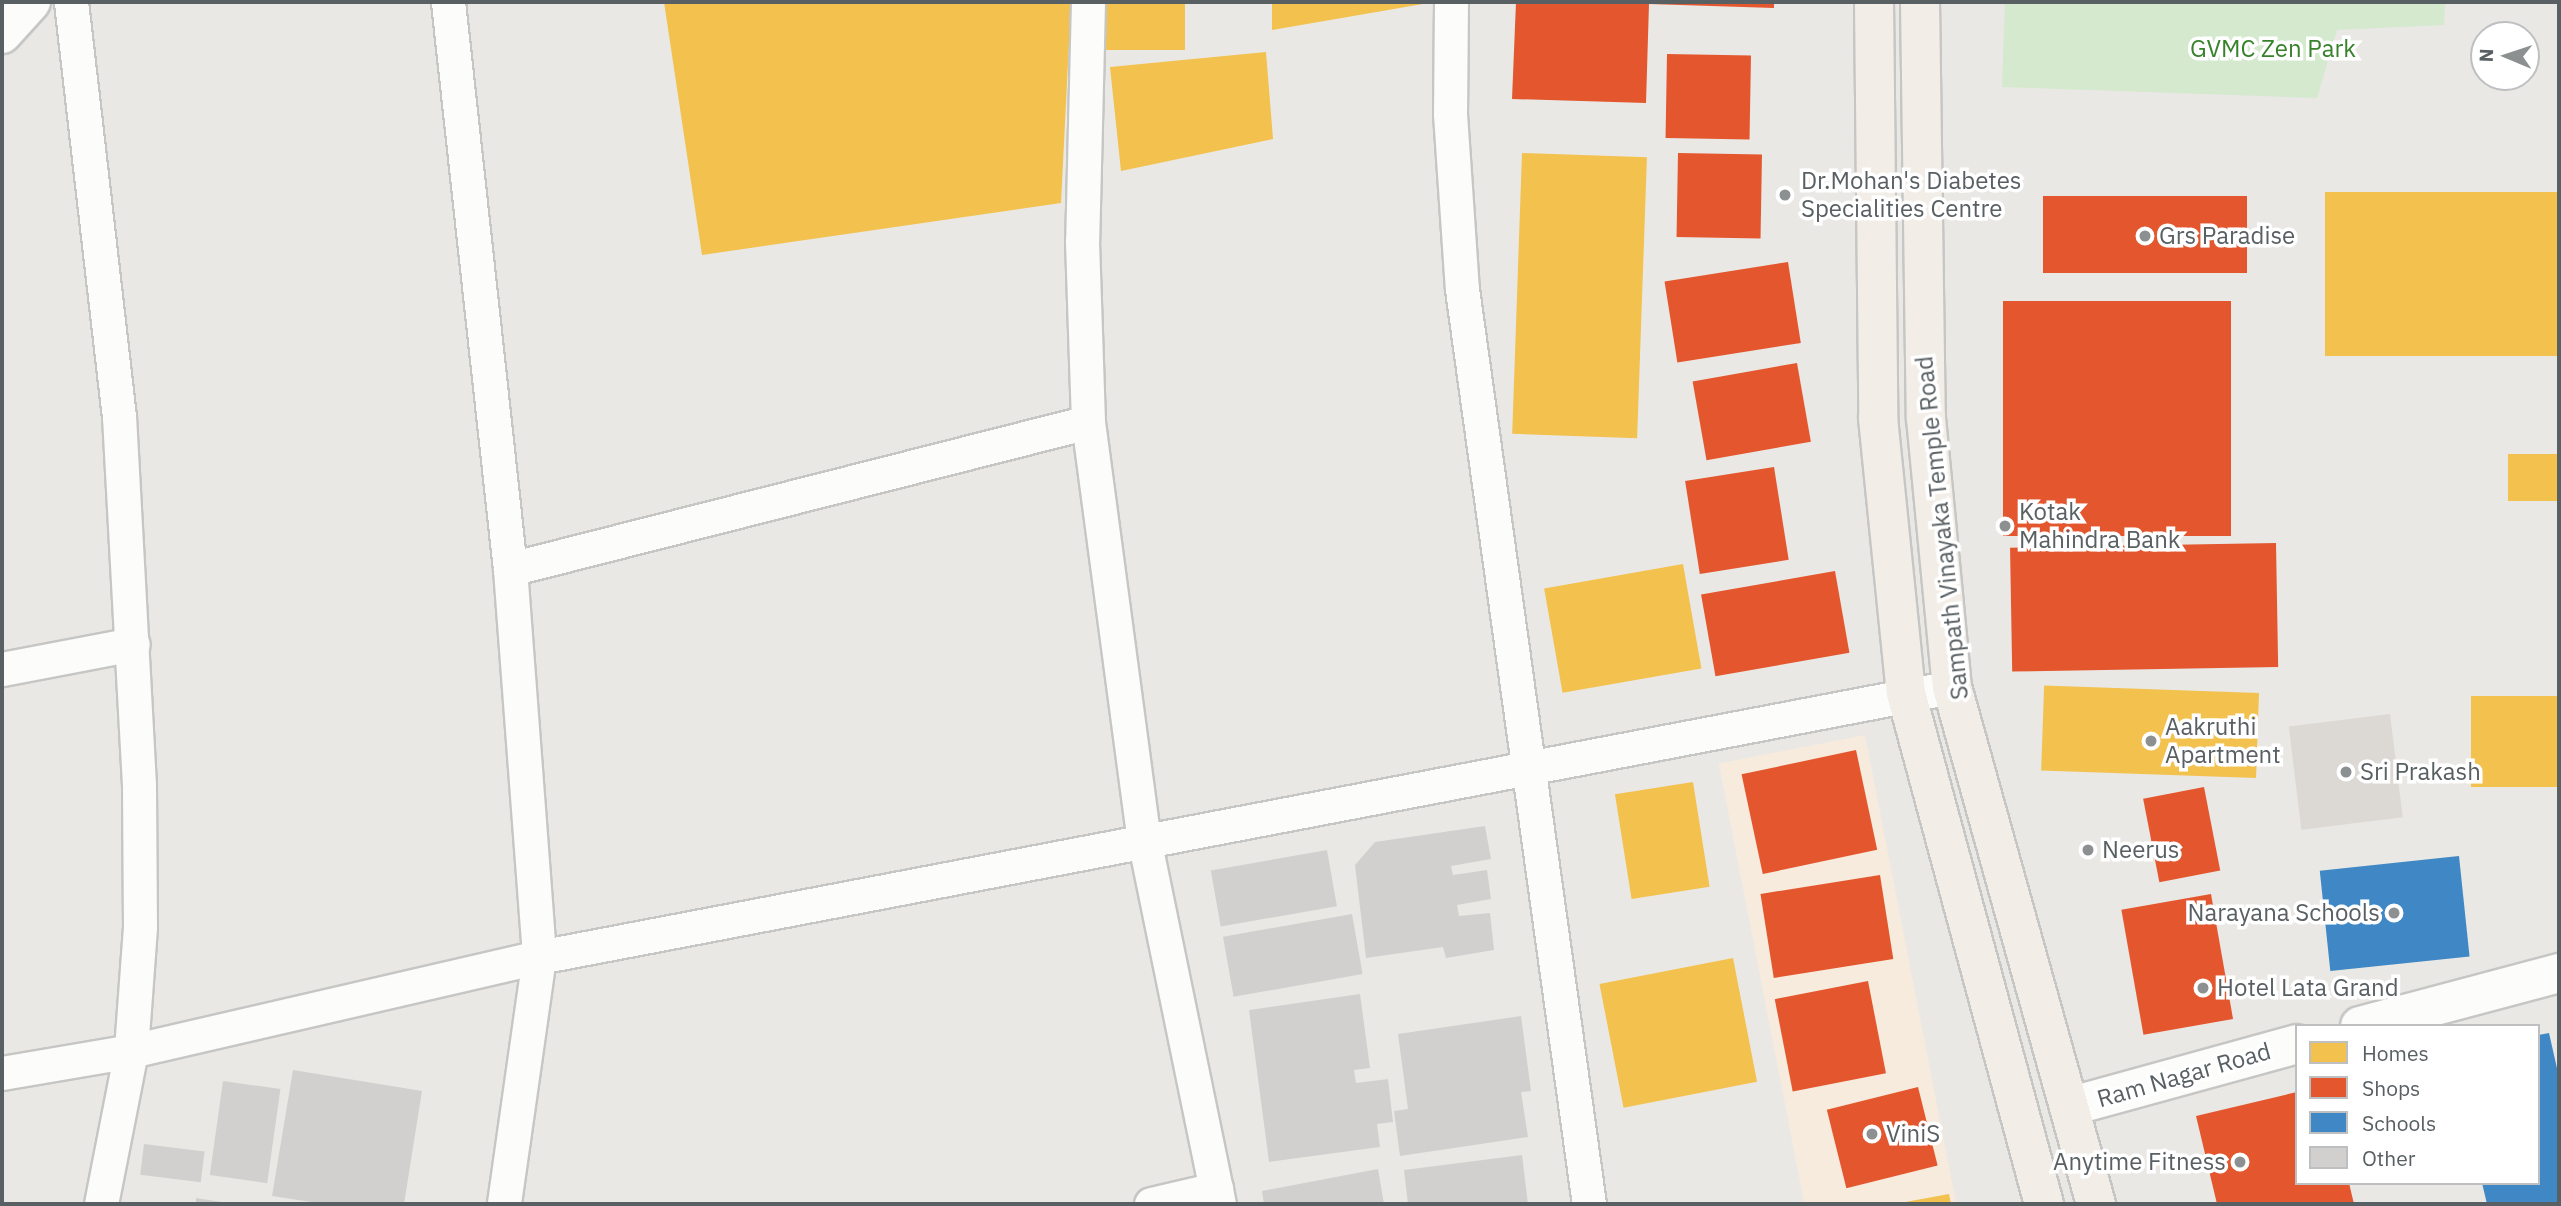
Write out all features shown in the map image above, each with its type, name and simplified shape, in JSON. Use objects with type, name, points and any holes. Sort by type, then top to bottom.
[{"type":"main road","name":"Sampath Vinayaka Temple Road","points":[[1874,2],[1878,418],[1906,693],[2043,1204]]},
{"type":"main road","name":"Sampath Vinayaka Temple Road","points":[[1920,2],[1926,418],[1952,687],[2072,1107],[2096,1204]]},
{"type":"street","points":[[2,34],[31,2]]},
{"type":"street","points":[[71,2],[118,416],[133,644],[140,928],[131,1051],[101,1204]]},
{"type":"street","points":[[448,2],[510,569],[538,957],[504,1204]]},
{"type":"street","points":[[1088,2],[1082,242],[1088,422],[1144,839],[1217,1196],[1151,1204]]},
{"type":"street","points":[[1451,2],[1450,114],[1462,289],[1527,772],[1590,1204]]},
{"type":"street","points":[[510,569],[1088,422]]},
{"type":"street","points":[[2,669],[133,644]]},
{"type":"street","points":[[2,1073],[131,1051],[538,957],[1144,839],[1527,772],[1906,693],[1952,687]]},
{"type":"street","points":[[2368,1024],[2559,973]]},
{"type":"street","name":"Ram Nagar Road","points":[[2072,1107],[2295,1045]]},
{"type":"shaded area","name":"Sri Prakash","points":[[2390,714],[2403,817],[2301,830],[2289,726]]},
{"type":"shaded area","points":[[1865,735],[1956,1204],[1804,1204],[1719,763]]},
{"type":"green space","name":"GVMC Zen Park","points":[[2005,2],[2445,2],[2444,25],[2337,30],[2317,98],[2002,87]]},
{"type":"building: Homes","points":[[664,2],[1071,2],[1061,203],[702,255]]},
{"type":"building: Homes","points":[[1102,2],[1185,2],[1185,50],[1102,50]]},
{"type":"building: Homes","points":[[1272,2],[1423,2],[1423,4],[1272,30]]},
{"type":"building: Homes","points":[[1266,52],[1273,139],[1121,171],[1110,67]]},
{"type":"building: Homes","points":[[1522,153],[1647,157],[1637,438],[1512,434]]},
{"type":"building: Homes","points":[[2325,192],[2559,192],[2559,356],[2325,356]]},
{"type":"building: Homes","points":[[2508,454],[2559,454],[2559,501],[2508,501]]},
{"type":"building: Homes","points":[[1683,564],[1701,668],[1563,693],[1544,588]]},
{"type":"building: Homes","name":"Aakruthi Apartment","points":[[2044,685],[2259,693],[2256,778],[2041,770]]},
{"type":"building: Homes","points":[[2471,696],[2559,696],[2559,787],[2471,787]]},
{"type":"building: Homes","points":[[1693,782],[1710,887],[1632,899],[1615,794]]},
{"type":"building: Homes","points":[[1733,958],[1757,1082],[1624,1108],[1599,984]]},
{"type":"building: Homes","points":[[1949,1194],[1951,1204],[1900,1204],[1900,1203]]},
{"type":"building: Shops","points":[[1516,2],[1774,2],[1774,8],[1649,4],[1646,103],[1512,99]]},
{"type":"building: Shops","points":[[1667,54],[1751,55],[1750,139],[1666,138]]},
{"type":"building: Shops","points":[[1678,153],[1762,154],[1761,238],[1677,237]]},
{"type":"building: Shops","name":"Grs Paradise","points":[[2043,196],[2247,196],[2247,273],[2043,273]]},
{"type":"building: Shops","points":[[1788,262],[1801,343],[1677,363],[1665,282]]},
{"type":"building: Shops","points":[[2003,301],[2231,301],[2231,536],[2003,536]]},
{"type":"building: Shops","points":[[1797,363],[1811,442],[1707,460],[1693,381]]},
{"type":"building: Shops","points":[[1774,467],[1789,560],[1700,574],[1685,481]]},
{"type":"building: Shops","points":[[2276,543],[2278,667],[2012,672],[2010,548]]},
{"type":"building: Shops","points":[[1835,571],[1849,653],[1715,676],[1701,595]]},
{"type":"building: Shops","points":[[1856,750],[1877,850],[1763,874],[1742,774]]},
{"type":"building: Shops","points":[[2204,787],[2220,870],[2159,882],[2143,799]]},
{"type":"building: Shops","points":[[1880,875],[1893,959],[1774,978],[1760,894]]},
{"type":"building: Shops","points":[[2211,894],[2233,1019],[2143,1035],[2121,910]]},
{"type":"building: Shops","points":[[1868,981],[1886,1073],[1793,1091],[1775,999]]},
{"type":"building: Shops","points":[[1918,1087],[1938,1166],[1846,1188],[1827,1110]]},
{"type":"building: Shops","points":[[2295,1092],[2295,1185],[2349,1185],[2354,1204],[2217,1204],[2196,1116]]},
{"type":"building: Schools","name":"Narayana Schools","points":[[2459,856],[2470,956],[2330,971],[2320,871]]},
{"type":"building: Schools","points":[[2549,1033],[2559,1077],[2559,1204],[2487,1204],[2482,1185],[2540,1185],[2540,1035]]},
{"type":"building: Other","points":[[1485,826],[1491,859],[1451,866],[1453,875],[1487,870],[1491,899],[1457,905],[1459,916],[1490,913],[1494,950],[1446,958],[1443,947],[1366,958],[1355,865],[1375,842]]},
{"type":"building: Other","points":[[1327,850],[1337,906],[1221,927],[1211,870]]},
{"type":"building: Other","points":[[1352,914],[1363,974],[1234,997],[1223,937]]},
{"type":"building: Other","points":[[1360,994],[1370,1068],[1354,1070],[1356,1083],[1388,1079],[1393,1122],[1377,1124],[1380,1147],[1269,1162],[1249,1010]]},
{"type":"building: Other","points":[[1521,1016],[1531,1091],[1521,1092],[1528,1137],[1400,1156],[1394,1111],[1408,1109],[1398,1034]]},
{"type":"building: Other","points":[[293,1070],[422,1091],[404,1204],[324,1204],[272,1196]]},
{"type":"building: Other","points":[[223,1081],[280,1089],[267,1183],[210,1175]]},
{"type":"building: Other","points":[[144,1144],[205,1151],[201,1182],[140,1175]]},
{"type":"building: Other","points":[[1522,1155],[1528,1204],[1408,1204],[1404,1170]]},
{"type":"building: Other","points":[[1378,1169],[1384,1204],[1264,1204],[1262,1191]]},
{"type":"building: Other","points":[[196,1198],[228,1203],[228,1204],[196,1204]]},
{"type":"place","name":"Dr.Mohan's Diabetes Specialities Centre","points":[[1785,195]]},
{"type":"place","name":"Grs Paradise","points":[[2145,236]]},
{"type":"place","name":"Kotak Mahindra Bank","points":[[2005,526]]},
{"type":"place","name":"Aakruthi Apartment","points":[[2151,741]]},
{"type":"place","name":"Sri Prakash","points":[[2346,772]]},
{"type":"place","name":"Neerus","points":[[2088,850]]},
{"type":"place","name":"Narayana Schools","points":[[2394,913]]},
{"type":"place","name":"Hotel Lata Grand","points":[[2203,988]]},
{"type":"place","name":"ViniS","points":[[1872,1134]]},
{"type":"place","name":"Anytime Fitness","points":[[2240,1162]]}]
